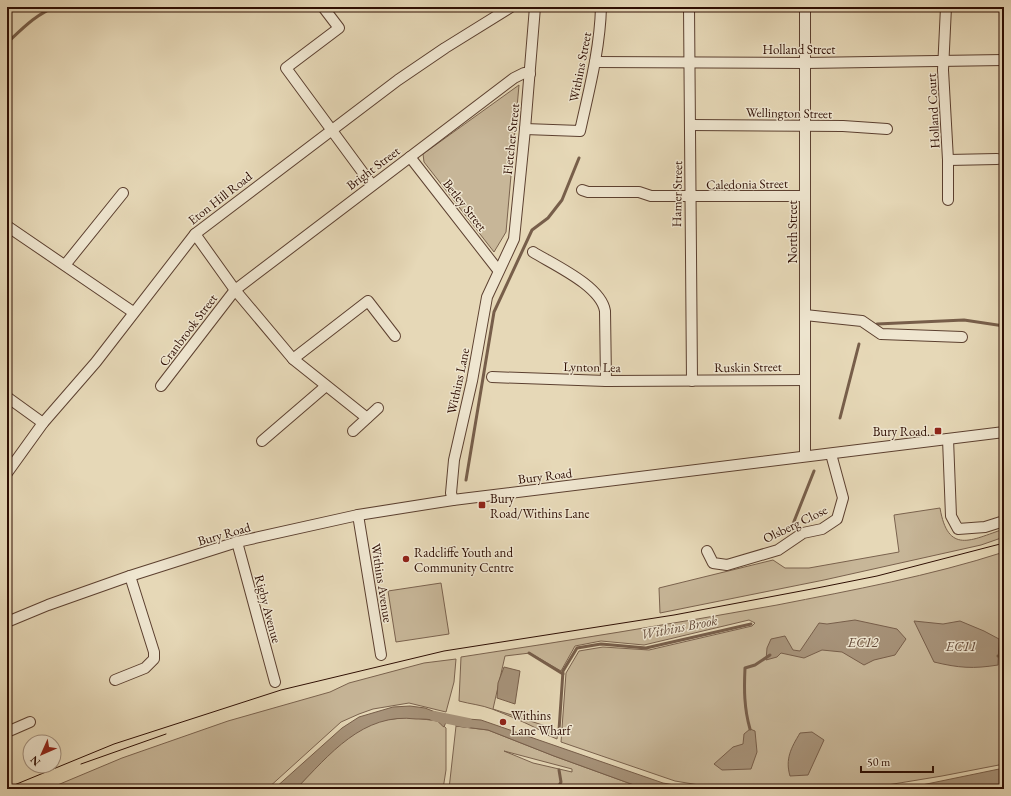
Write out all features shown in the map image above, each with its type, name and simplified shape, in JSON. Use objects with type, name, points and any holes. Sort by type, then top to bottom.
[{"type":"street","points":[[323,7],[339,28],[286,68],[372,185]]},
{"type":"street","name":"Eton Hill Road","points":[[7,473],[44,423],[96,362],[133,312],[195,234],[332,130],[445,48],[511,7]]},
{"type":"street","name":"Fletcher Street","points":[[498,270],[514,239],[535,7]]},
{"type":"street","name":"Withins Street","points":[[525,129],[580,131],[601,28],[601,7]]},
{"type":"street","name":"Hamer Street","points":[[689,7],[691,125],[689,197],[692,381]]},
{"type":"street","name":"North Street","points":[[805,7],[805,456]]},
{"type":"street","name":"Holland Court","points":[[946,7],[943,70],[948,160],[948,200]]},
{"type":"street","name":"Holland Street","points":[[595,62],[805,63],[1004,60]]},
{"type":"street","name":"Bright Street","points":[[235,290],[514,78],[524,73],[530,74]]},
{"type":"street","name":"Wellington Street","points":[[691,125],[805,126],[887,129]]},
{"type":"street","name":"Betley Street","points":[[410,157],[498,270]]},
{"type":"street","name":"Holland Court","points":[[948,160],[997,159]]},
{"type":"street","name":"Caledonia Street","points":[[582,190],[588,192],[639,192],[648,196],[805,196]]},
{"type":"street","points":[[65,265],[123,193]]},
{"type":"street","points":[[7,226],[133,312]]},
{"type":"street","points":[[195,234],[235,290],[293,359],[367,418]]},
{"type":"street","points":[[533,252],[589,287],[601,300],[605,311],[606,381]]},
{"type":"street","name":"Withins Lane","points":[[453,500],[451,493],[454,460],[472,381],[487,297],[498,270]]},
{"type":"street","name":"Cranbrook Street","points":[[162,386],[235,290]]},
{"type":"street","points":[[293,359],[368,301],[395,336]]},
{"type":"street","points":[[805,315],[862,321],[881,334],[962,337]]},
{"type":"street","name":"Lynton Lea","points":[[492,376],[606,381],[692,381]]},
{"type":"street","name":"Ruskin Street","points":[[692,381],[805,380]]},
{"type":"street","points":[[262,441],[326,386]]},
{"type":"street","points":[[7,397],[44,423]]},
{"type":"street","points":[[353,431],[378,408]]},
{"type":"street","name":"Bury Road","points":[[7,622],[48,605],[130,576],[237,542],[358,515],[453,500],[1004,432]]},
{"type":"street","points":[[948,439],[950,516],[958,529],[985,527],[1004,521]]},
{"type":"street","name":"Olsberg Close","points":[[707,551],[713,563],[727,565],[778,550],[803,533],[822,529],[838,519],[842,498],[831,454]]},
{"type":"street","name":"Withins Avenue","points":[[358,515],[381,655]]},
{"type":"street","name":"Rigby Avenue","points":[[237,542],[275,682]]},
{"type":"street","points":[[115,680],[145,668],[154,659],[154,652],[130,576]]},
{"type":"street","points":[[7,732],[30,722]]},
{"type":"shaded area","points":[[519,85],[506,232],[494,252],[424,162],[423,154]]},
{"type":"shaded area","points":[[940,508],[944,523],[949,533],[955,538],[971,540],[1004,529],[1004,537],[981,545],[824,580],[660,613],[659,588],[773,560],[785,568],[809,568],[899,552],[894,515]]},
{"type":"shaded area","points":[[1004,552],[1004,764],[869,788],[723,789],[675,781],[561,742],[566,673],[579,651],[603,647],[649,650],[752,626],[755,623],[749,620],[644,645],[601,641],[575,646],[561,671],[530,653],[505,656],[493,709],[558,730],[557,739],[492,709],[459,701],[461,657],[777,605],[920,575],[976,561]]},
{"type":"shaded area","points":[[441,583],[449,634],[396,642],[388,591]]},
{"type":"shaded area","points":[[456,659],[454,682],[446,712],[409,703],[373,709],[359,714],[341,722],[267,789],[48,789],[122,758],[228,721],[330,692],[349,683],[424,663]]},
{"type":"shaded area","points":[[407,717],[438,721],[446,728],[446,770],[443,789],[296,789],[333,749],[355,732],[379,721]]},
{"type":"shaded area","points":[[456,726],[488,730],[645,789],[449,789]],"holes":[[[504,751],[572,769],[572,772],[533,763]]]},
{"type":"water","name":"EC12","points":[[855,620],[897,629],[906,639],[895,655],[874,660],[864,665],[842,652],[822,650],[804,658],[781,653],[777,657],[766,660],[767,648],[771,639],[785,636],[793,650],[800,651],[819,623],[827,624]]},
{"type":"water","name":"EC11","points":[[914,621],[943,624],[960,621],[984,631],[999,639],[998,665],[966,667],[951,666],[934,662]]},
{"type":"water","points":[[504,667],[520,671],[515,704],[497,698],[498,683]]},
{"type":"water","points":[[410,706],[425,708],[448,717],[444,727],[437,721],[426,719],[397,719],[380,722],[363,729],[334,750],[296,789],[274,789],[342,728],[359,717],[393,707]]},
{"type":"water","points":[[455,718],[481,720],[663,783],[697,789],[645,789],[488,730],[456,726]]},
{"type":"water","points":[[750,729],[755,731],[757,752],[751,769],[722,770],[714,764],[733,747],[743,744],[744,734]]},
{"type":"water","points":[[812,732],[824,740],[808,775],[790,776],[788,764],[794,744],[800,733]]},
{"type":"water","points":[[1004,768],[1004,784],[1002,785],[981,785],[978,788],[971,789],[891,789],[917,786]]},
{"type":"waterway","points":[[7,43],[42,13],[56,7]]},
{"type":"waterway","points":[[466,480],[494,312],[532,230],[548,218],[562,200],[579,158]]},
{"type":"waterway","points":[[877,324],[964,320],[1004,326]]},
{"type":"waterway","points":[[840,418],[859,344]]},
{"type":"waterway","points":[[791,529],[814,471]]},
{"type":"waterway","name":"Withins Brook","points":[[559,730],[563,671],[577,648],[601,644],[646,648],[751,624]]},
{"type":"waterway","points":[[529,653],[563,674]]},
{"type":"waterway","points":[[750,729],[745,698],[745,668],[755,665],[770,655]]},
{"type":"waterway","points":[[998,656],[1004,655]]},
{"type":"waterway","points":[[434,716],[468,723]]},
{"type":"waterway","name":"Withins Brook","points":[[557,789],[561,782],[559,770]]},
{"type":"tram line","points":[[7,788],[114,744],[281,690],[444,651],[674,615],[877,576],[1004,543]]},
{"type":"tram line","points":[[81,764],[166,734]]},
{"type":"place","name":"Bury Road.","points":[[938,431]]},
{"type":"place","name":"Bury Road/Withins Lane","points":[[482,505]]},
{"type":"place","name":"Radcliffe Youth and Community Centre","points":[[406,559]]},
{"type":"place","name":"Withins Lane Wharf","points":[[503,722]]}]
